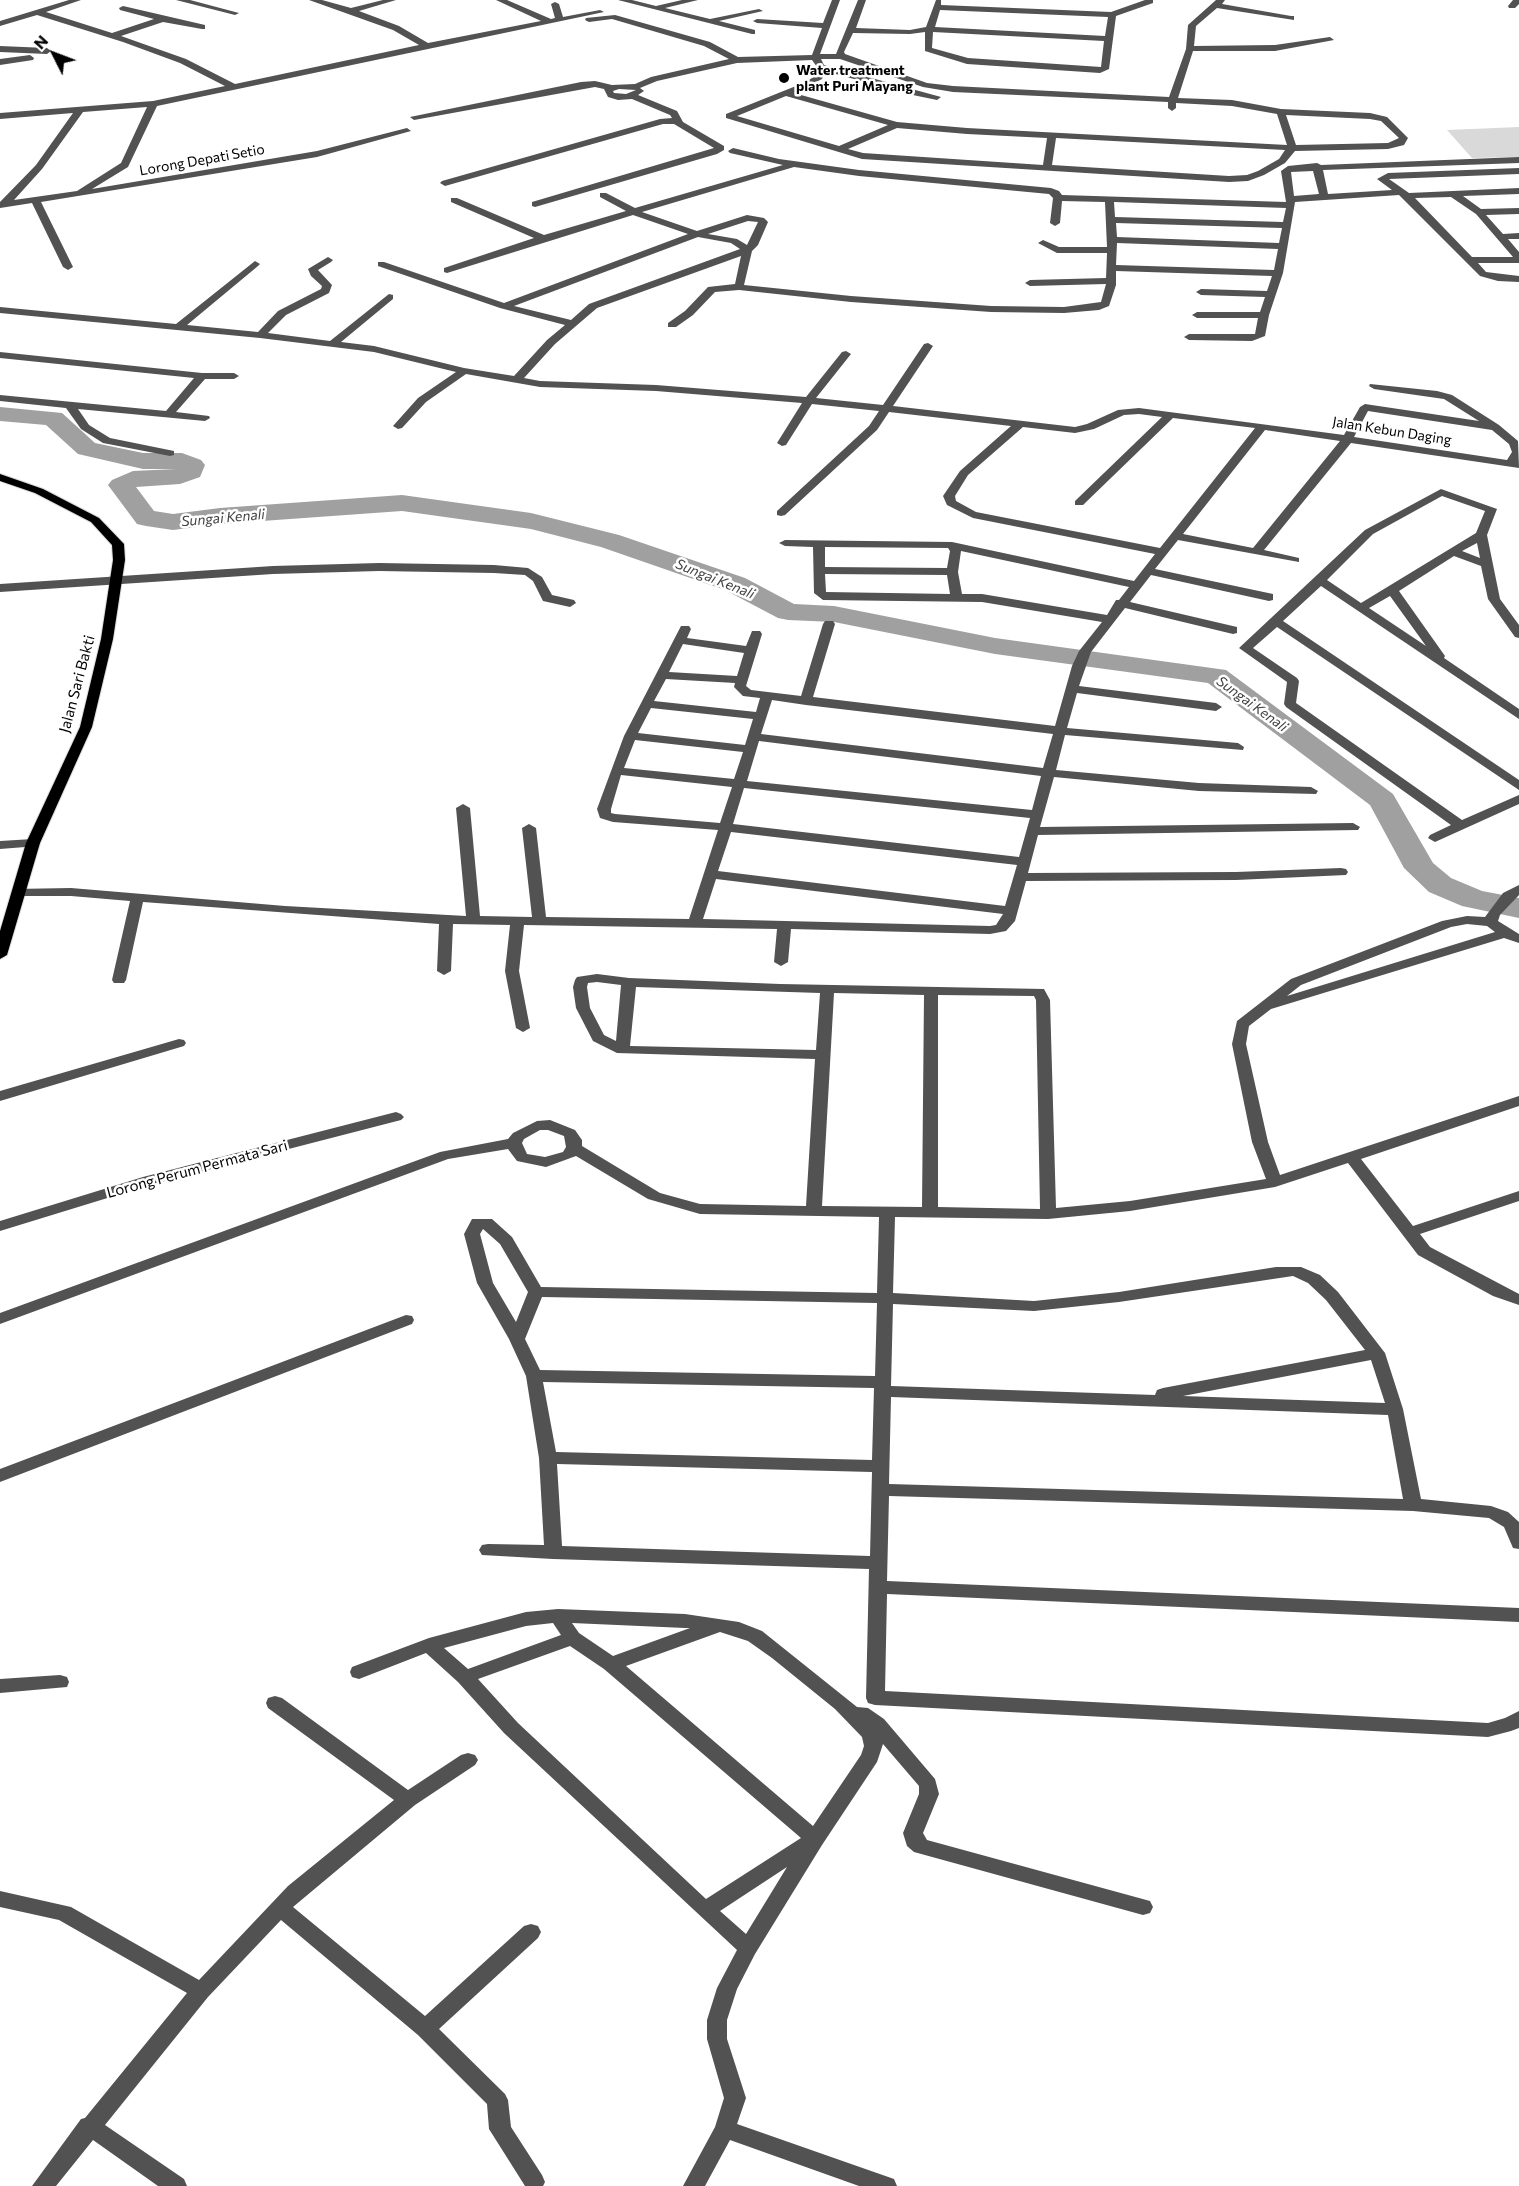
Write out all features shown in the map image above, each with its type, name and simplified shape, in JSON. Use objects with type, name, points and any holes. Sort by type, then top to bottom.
[{"type":"main road","name":"Jalan Sari Bakti","points":[[0,477],[39,491],[94,520],[118,544],[119,560],[107,639],[86,727],[33,843],[19,892],[4,925],[0,956]]},
{"type":"street","points":[[0,24],[77,0]]},
{"type":"street","points":[[180,0],[235,14]]},
{"type":"street","points":[[313,0],[351,11],[403,31],[427,46]]},
{"type":"street","points":[[351,11],[392,0]]},
{"type":"street","points":[[500,0],[550,22]]},
{"type":"street","points":[[622,0],[752,32]]},
{"type":"street","points":[[653,8],[694,0]]},
{"type":"street","points":[[747,41],[763,0]]},
{"type":"street","points":[[815,57],[836,0]]},
{"type":"street","points":[[841,56],[840,52],[862,0]]},
{"type":"street","points":[[1113,15],[1105,69],[1100,70],[963,61],[928,49],[937,5],[1113,15],[1150,2]]},
{"type":"street","points":[[1172,105],[1190,49],[1192,25],[1218,3],[1291,18]]},
{"type":"street","points":[[555,4],[560,20]]},
{"type":"street","points":[[123,8],[202,27]]},
{"type":"street","points":[[0,116],[153,104],[600,12]]},
{"type":"street","points":[[39,13],[183,61],[234,87]]},
{"type":"street","points":[[538,31],[612,16],[706,44],[737,60]]},
{"type":"street","points":[[707,21],[758,16],[827,26]]},
{"type":"street","points":[[111,36],[163,19]]},
{"type":"street","points":[[851,30],[1108,43]]},
{"type":"street","points":[[1190,49],[1275,48],[1330,40]]},
{"type":"street","points":[[0,49],[47,51]]},
{"type":"street","points":[[414,117],[581,85],[595,84],[612,88],[608,90],[611,95],[634,91],[654,79],[737,60],[841,56],[926,85],[953,89],[1172,105]]},
{"type":"street","points":[[785,93],[896,125],[1292,148],[1388,146],[1401,143],[1404,138],[1384,119],[1281,112],[1233,105],[933,97],[821,67],[815,57]]},
{"type":"street","points":[[0,62],[30,58]]},
{"type":"street","points":[[821,67],[818,79],[729,116],[862,156],[1229,179],[1248,178],[1282,160],[1292,148]]},
{"type":"street","points":[[634,91],[674,112],[678,122]]},
{"type":"street","points":[[77,194],[125,165],[153,104]]},
{"type":"street","points":[[3,204],[39,167],[80,110]]},
{"type":"street","points":[[1281,112],[1292,148]]},
{"type":"street","points":[[445,183],[663,121],[678,122],[721,148],[714,152],[535,204]]},
{"type":"street","points":[[837,150],[896,125]]},
{"type":"street","name":"Lorong Depati Setio","points":[[3,204],[317,154],[407,132]]},
{"type":"street","points":[[1047,167],[1052,135]]},
{"type":"street","points":[[733,152],[778,162],[870,174],[1051,191],[1058,195],[1055,223]]},
{"type":"street","points":[[1189,337],[1258,338],[1260,336],[1264,315],[1278,273],[1291,202],[1286,171],[1317,166],[1519,160]]},
{"type":"street","points":[[447,270],[543,238],[799,164]]},
{"type":"street","points":[[1317,166],[1324,197]]},
{"type":"street","points":[[1519,171],[1382,178],[1403,194],[1487,277],[1519,279]]},
{"type":"street","points":[[1058,198],[1291,202],[1324,197],[1519,191]]},
{"type":"street","points":[[1452,193],[1479,212],[1519,259]]},
{"type":"street","points":[[603,195],[634,211],[697,234],[734,241],[747,250]]},
{"type":"street","points":[[672,325],[689,313],[712,289],[739,287],[873,301],[1020,310],[1094,308],[1105,304],[1112,281],[1111,220],[1108,199]]},
{"type":"street","points":[[35,200],[68,267]]},
{"type":"street","points":[[454,200],[543,238]]},
{"type":"street","points":[[1479,212],[1519,211]]},
{"type":"street","points":[[504,306],[697,234],[747,218],[761,219],[763,222],[753,245],[747,250],[593,306],[550,342],[516,380]]},
{"type":"street","points":[[1111,220],[1287,225]]},
{"type":"street","points":[[1500,237],[1519,236]]},
{"type":"street","points":[[1043,243],[1057,250],[1111,245],[1278,273]]},
{"type":"street","points":[[1112,268],[1170,256],[1283,246]]},
{"type":"street","points":[[739,287],[747,250]]},
{"type":"street","points":[[1470,260],[1519,259]]},
{"type":"street","points":[[260,335],[282,313],[325,291],[327,285],[314,274],[313,270],[328,260]]},
{"type":"street","points":[[178,327],[255,264]]},
{"type":"street","points":[[381,264],[504,306],[573,324]]},
{"type":"street","points":[[1030,283],[1112,281]]},
{"type":"street","points":[[1201,292],[1271,294]]},
{"type":"street","points":[[332,344],[389,297]]},
{"type":"street","name":"Jalan Kebun Daging","points":[[0,310],[260,335],[385,351],[464,371],[540,384],[656,388],[809,400],[1075,430],[1090,427],[1115,414],[1128,411],[1171,414],[1514,465]]},
{"type":"street","points":[[1197,315],[1264,315]]},
{"type":"street","points":[[781,513],[873,428],[928,346]]},
{"type":"street","points":[[782,443],[809,400],[846,354]]},
{"type":"street","points":[[0,355],[202,376],[234,376]]},
{"type":"street","points":[[398,426],[422,400],[464,371]]},
{"type":"street","points":[[169,414],[202,376]]},
{"type":"street","points":[[1256,552],[1347,440],[1376,381],[1443,395],[1495,427],[1518,448],[1514,465]]},
{"type":"street","points":[[0,398],[205,418]]},
{"type":"street","points":[[69,404],[85,427],[107,441],[170,453]]},
{"type":"street","points":[[1365,406],[1495,427]]},
{"type":"street","points":[[1079,503],[1171,414]]},
{"type":"street","points":[[1020,424],[964,473],[949,496],[951,503],[973,515],[1161,552]]},
{"type":"street","points":[[19,892],[71,891],[137,898],[446,920],[990,930],[1001,928],[1008,921],[1078,666],[1085,651],[1120,603],[1262,426]]},
{"type":"street","points":[[1461,826],[1290,704],[1293,681],[1245,648],[1369,532],[1441,492],[1491,509],[1481,535],[1494,599],[1519,634]]},
{"type":"street","points":[[1361,608],[1481,535]]},
{"type":"street","points":[[1175,536],[1295,560]]},
{"type":"street","points":[[786,543],[952,544],[1135,585]]},
{"type":"street","points":[[819,544],[819,593],[828,597],[1004,600],[1108,619]]},
{"type":"street","points":[[952,544],[956,551],[952,572],[957,598]]},
{"type":"street","points":[[1453,552],[1487,564]]},
{"type":"street","points":[[0,588],[273,570],[379,567],[516,570],[535,576],[547,598],[570,603]]},
{"type":"street","points":[[820,570],[952,572]]},
{"type":"street","points":[[1147,571],[1269,597]]},
{"type":"street","points":[[1320,580],[1519,715]]},
{"type":"street","points":[[1392,590],[1446,665]]},
{"type":"street","points":[[1120,603],[1233,630]]},
{"type":"street","points":[[1276,621],[1519,786]]},
{"type":"street","points":[[806,701],[829,624]]},
{"type":"street","points":[[685,629],[630,736],[604,808],[605,815],[613,819],[726,827],[1024,862]]},
{"type":"street","points":[[756,634],[741,690],[766,696],[1060,730],[1238,747]]},
{"type":"street","points":[[678,640],[751,650]]},
{"type":"street","points":[[662,675],[742,680]]},
{"type":"street","points":[[1073,689],[1216,707]]},
{"type":"street","points":[[696,923],[766,696]]},
{"type":"street","points":[[648,704],[760,716]]},
{"type":"street","points":[[630,736],[752,743],[1198,787],[1311,791]]},
{"type":"street","points":[[616,771],[1038,815]]},
{"type":"street","points":[[1435,838],[1519,799]]},
{"type":"street","points":[[463,808],[473,920]]},
{"type":"street","points":[[1033,831],[1353,826]]},
{"type":"street","points":[[529,828],[539,921]]},
{"type":"street","points":[[0,845],[33,843]]},
{"type":"street","points":[[1020,877],[1341,873]]},
{"type":"street","points":[[710,874],[1009,911]]},
{"type":"street","points":[[1275,1182],[1260,1142],[1239,1044],[1242,1024],[1296,982],[1446,924],[1492,918],[1514,892]]},
{"type":"street","points":[[119,980],[137,898]]},
{"type":"street","points":[[1492,918],[1505,933],[1519,939]]},
{"type":"street","points":[[444,971],[446,920]]},
{"type":"street","points":[[518,922],[512,971],[523,1029]]},
{"type":"street","points":[[781,962],[784,926]]},
{"type":"street","points":[[1265,1008],[1505,933]]},
{"type":"street","points":[[822,1055],[622,1050],[598,1038],[583,1008],[580,987],[582,980],[597,978],[629,982],[826,989],[1039,992],[1043,1000],[1048,1214]]},
{"type":"street","points":[[622,1050],[629,982]]},
{"type":"street","points":[[814,1210],[826,989]]},
{"type":"street","points":[[930,1212],[931,991]]},
{"type":"street","points":[[0,1096],[179,1043]]},
{"type":"street","points":[[574,1148],[654,1196],[700,1209],[1048,1214],[1130,1206],[1275,1182],[1519,1101]]},
{"type":"street","name":"Lorong Perum Permata Sari","points":[[0,1226],[148,1180],[396,1117]]},
{"type":"street","points":[[549,1125],[570,1133],[574,1140],[574,1148],[568,1155],[546,1162],[522,1158],[516,1151],[514,1143],[518,1136],[526,1130],[549,1125]]},
{"type":"street","points":[[0,1319],[445,1155],[514,1143]]},
{"type":"street","points":[[1352,1156],[1424,1251],[1499,1292],[1519,1300]]},
{"type":"street","points":[[1410,1232],[1519,1196]]},
{"type":"street","points":[[887,1211],[875,1698],[1488,1730],[1511,1724],[1519,1718]]},
{"type":"street","points":[[536,1292],[506,1241],[486,1223],[475,1225],[472,1234],[485,1283],[517,1339],[534,1376],[548,1458],[553,1552]]},
{"type":"street","points":[[536,1292],[885,1298],[1034,1306],[1119,1297],[1266,1273],[1295,1271],[1314,1279],[1332,1296],[1377,1353],[1395,1409],[1413,1505]]},
{"type":"street","points":[[517,1339],[536,1292]]},
{"type":"street","points":[[0,1476],[406,1320]]},
{"type":"street","points":[[1136,1399],[1377,1353]]},
{"type":"street","points":[[534,1376],[882,1386],[1395,1409]]},
{"type":"street","points":[[548,1458],[881,1466]]},
{"type":"street","points":[[880,1490],[1413,1505],[1491,1512],[1511,1523],[1519,1543]]},
{"type":"street","points":[[488,1550],[878,1563]]},
{"type":"street","points":[[878,1587],[1519,1615]]},
{"type":"street","points":[[558,1616],[572,1638],[612,1664],[815,1839]]},
{"type":"street","points":[[358,1672],[429,1645],[526,1619],[558,1616],[685,1621],[720,1625],[739,1629],[755,1636],[842,1704],[871,1734],[874,1746],[870,1757],[815,1839],[748,1948],[727,1988],[717,2020],[717,2039],[735,2097],[725,2129],[694,2186]]},
{"type":"street","points":[[612,1664],[720,1625]]},
{"type":"street","points":[[465,1677],[572,1638]]},
{"type":"street","points":[[429,1645],[465,1677],[511,1728],[748,1948]]},
{"type":"street","points":[[0,1686],[60,1682]]},
{"type":"street","points":[[275,1703],[408,1800]]},
{"type":"street","points":[[842,1704],[867,1716],[877,1725],[928,1784],[929,1794],[913,1833],[914,1840],[921,1846],[1143,1907]]},
{"type":"street","points":[[43,2186],[89,2126],[201,1991],[295,1892],[408,1800],[468,1760]]},
{"type":"street","points":[[705,1910],[815,1839]]},
{"type":"street","points":[[0,1899],[64,1913],[201,1991]]},
{"type":"street","points":[[280,1908],[424,2029],[497,2100],[500,2128],[534,2182]]},
{"type":"street","points":[[424,2029],[531,1932]]},
{"type":"street","points":[[89,2126],[176,2186]]},
{"type":"street","points":[[725,2129],[886,2186]]},
{"type":"shaded area","points":[[1519,127],[1519,157],[1472,158],[1447,130]]},
{"type":"waterway","name":"Sungai Kenali","points":[[0,414],[53,418],[87,449],[143,461],[182,461],[192,465],[191,472],[180,476],[133,479],[121,485],[146,518],[173,522],[220,516],[402,503],[531,521],[610,541],[735,584],[788,612],[834,614],[995,646],[1216,676],[1382,800],[1420,868],[1440,885],[1473,899],[1519,908]]},
{"type":"place","name":"Water treatment plant Puri Mayang","points":[[784,78]]}]
